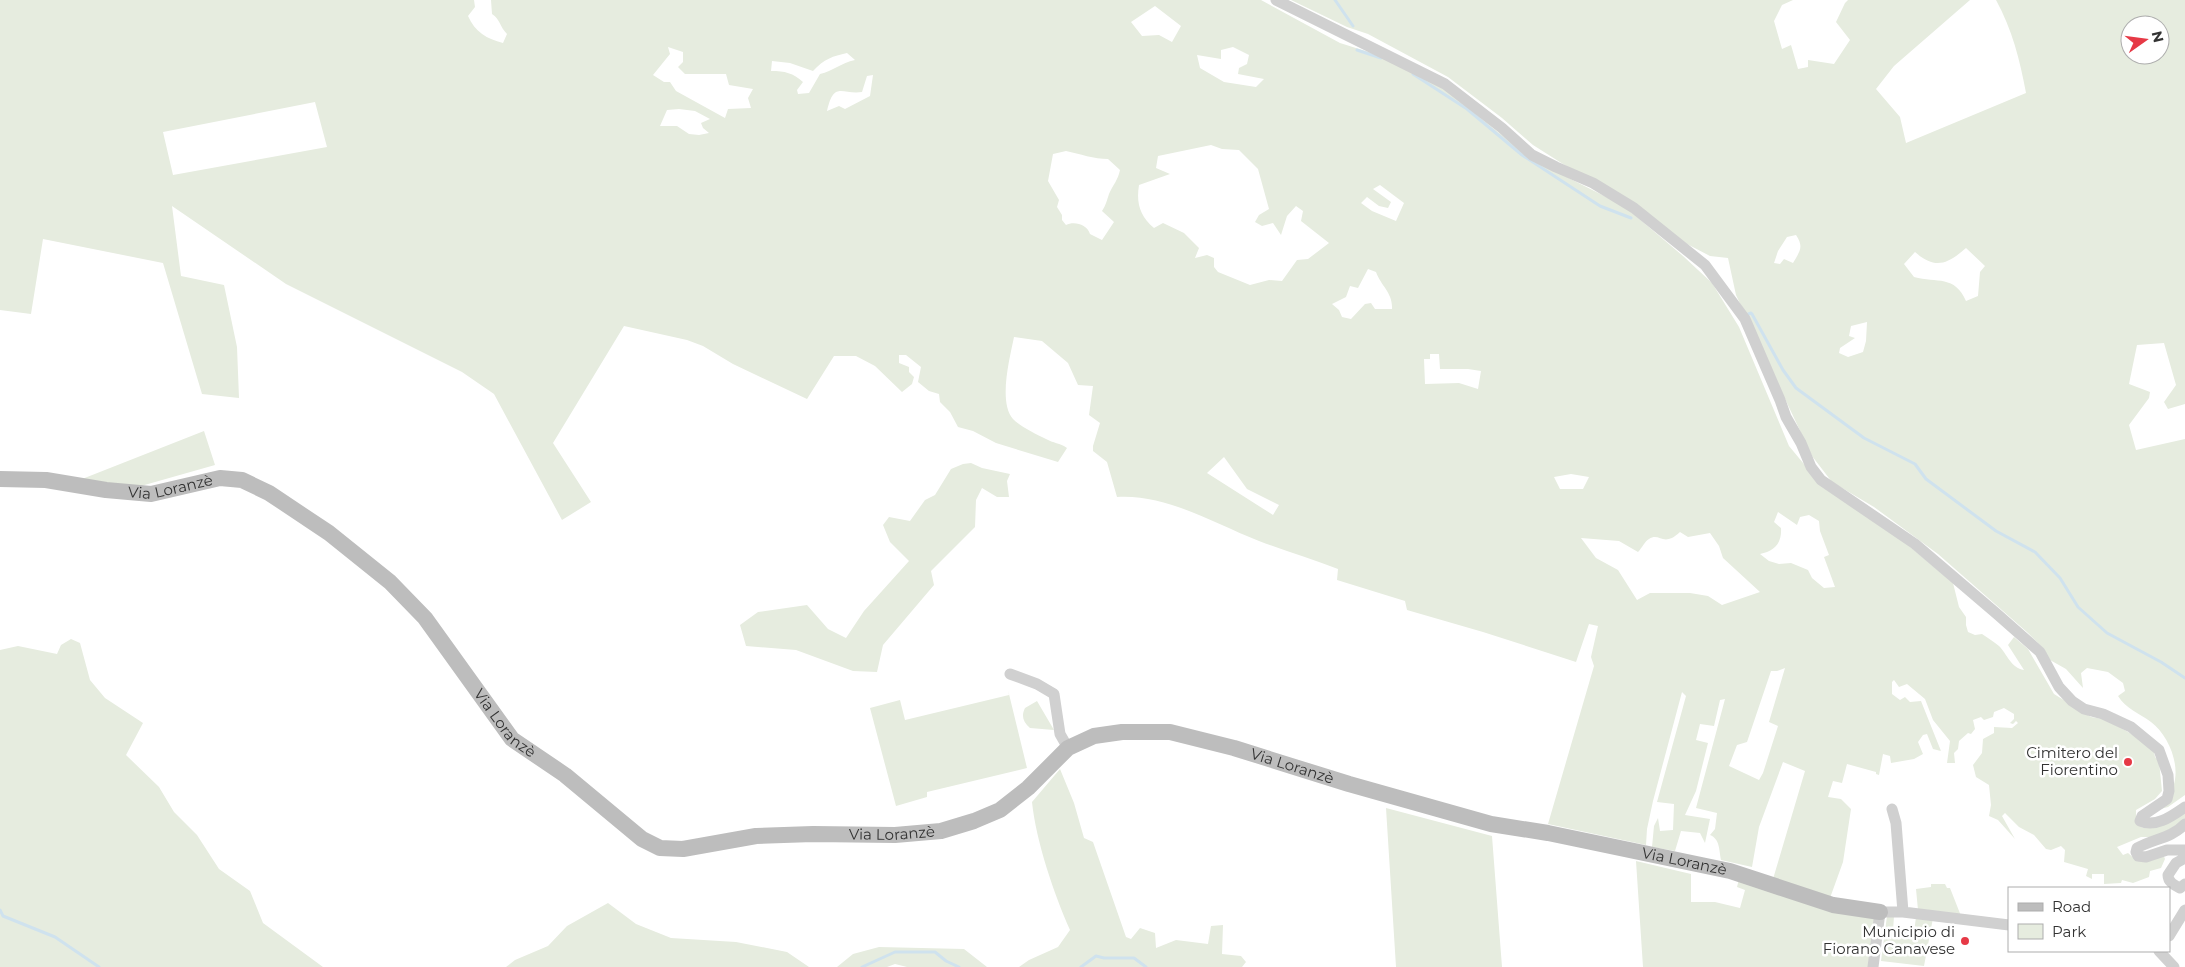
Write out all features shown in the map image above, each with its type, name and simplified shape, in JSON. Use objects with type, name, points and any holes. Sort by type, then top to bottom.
[{"type":"street","points":[[1276,0],[1344,35],[1382,51],[1445,84],[1502,128],[1532,155],[1556,168],[1593,183],[1634,208],[1666,236],[1705,265],[1743,316],[1786,417],[1801,443],[1811,467],[1821,480],[1915,544],[1997,614],[2040,652],[2059,687],[2072,701],[2084,709],[2103,714],[2131,727],[2159,750],[2168,774],[2169,791],[2167,799],[2142,816],[2140,821],[2148,825],[2158,822],[2185,807]]},
{"type":"street","name":"Via Loranzè","points":[[0,479],[46,480],[106,490],[151,494],[220,478],[242,480],[269,493],[329,533],[390,582],[425,618],[512,739],[565,775],[642,840],[660,848],[683,849],[756,836],[813,834],[895,835],[941,831],[974,821],[1000,810],[1028,788],[1068,748],[1094,736],[1122,732],[1170,732],[1234,748],[1349,784],[1491,824],[1548,833],[1730,871],[1833,905],[1880,912]]},
{"type":"street","points":[[1010,674],[1037,684],[1054,694],[1060,734],[1068,748]]},
{"type":"street","points":[[1892,809],[1896,823],[1903,912]]},
{"type":"street","points":[[2185,824],[2178,831],[2143,844],[2137,848],[2136,852],[2138,856],[2146,857],[2167,850],[2185,850]]},
{"type":"street","points":[[2185,858],[2176,863],[2168,875],[2171,883],[2176,886],[2180,888],[2185,884]]},
{"type":"street","points":[[2170,934],[2185,910]]},
{"type":"street","points":[[1873,967],[1880,912],[1903,912],[2008,925]]},
{"type":"street","points":[[2159,952],[2174,967]]},
{"type":"green space","points":[[0,0],[474,0],[475,7],[468,16],[471,22],[482,34],[503,43],[507,34],[497,18],[492,14],[491,0],[1261,0],[1340,43],[1394,60],[1442,87],[1533,160],[1624,206],[1683,256],[1712,283],[1739,327],[1789,446],[1823,487],[1908,545],[1953,583],[1959,607],[1966,617],[1968,632],[1975,635],[1982,634],[1989,638],[1999,646],[2012,664],[2024,670],[2008,645],[2014,637],[2028,649],[2054,694],[2091,717],[2108,720],[2153,747],[2155,757],[2159,761],[2162,791],[2155,799],[2136,810],[2136,822],[2141,827],[2145,828],[2185,812],[2185,820],[2156,837],[2141,837],[2117,847],[2123,855],[2128,853],[2137,861],[2163,854],[2165,859],[2161,868],[2150,871],[2149,877],[2133,883],[2122,880],[2121,883],[2104,884],[2104,874],[2092,874],[2092,879],[2086,876],[2088,869],[2064,862],[2065,850],[2061,846],[2051,850],[2046,849],[2034,835],[2019,827],[2005,813],[2002,816],[2015,839],[1998,820],[1989,816],[1991,805],[1989,785],[1976,777],[1973,765],[1982,753],[1983,739],[1994,733],[1994,727],[2012,728],[2018,723],[2016,721],[2013,724],[2010,723],[2014,719],[2014,714],[2004,708],[1994,712],[1993,717],[1984,720],[1981,717],[1973,720],[1975,729],[1971,734],[1968,733],[1959,741],[1958,749],[1954,753],[1955,763],[1947,763],[1950,741],[1933,720],[1925,699],[1907,684],[1899,687],[1894,680],[1892,682],[1892,694],[1900,700],[1905,697],[1910,702],[1921,701],[1941,751],[1933,749],[1927,734],[1923,735],[1918,742],[1923,754],[1914,759],[1891,763],[1890,756],[1883,754],[1879,775],[1876,772],[1847,764],[1842,783],[1833,781],[1828,797],[1841,799],[1851,809],[1843,862],[1830,898],[1773,879],[1805,771],[1783,762],[1759,827],[1752,867],[1721,860],[1716,839],[1710,835],[1715,829],[1717,813],[1696,808],[1725,699],[1720,700],[1714,726],[1700,724],[1696,740],[1708,743],[1696,791],[1685,815],[1710,819],[1705,843],[1700,833],[1681,831],[1675,851],[1652,847],[1654,826],[1658,818],[1660,831],[1673,830],[1674,804],[1657,802],[1686,696],[1682,692],[1653,801],[1647,829],[1646,845],[1548,824],[1594,666],[1591,657],[1598,626],[1589,624],[1576,662],[1407,610],[1405,601],[1337,580],[1338,569],[1259,541],[1190,511],[1154,500],[1136,497],[1117,497],[1107,462],[1093,451],[1100,423],[1089,415],[1093,386],[1078,385],[1068,363],[1042,341],[1014,337],[1006,379],[1006,402],[1016,422],[1024,428],[1067,448],[1058,462],[996,443],[973,431],[958,427],[950,412],[940,402],[939,394],[929,391],[918,382],[921,367],[906,355],[899,355],[899,363],[909,367],[909,372],[914,377],[912,384],[902,392],[875,366],[856,356],[834,356],[807,399],[733,364],[703,346],[687,340],[624,326],[553,443],[591,502],[562,520],[494,394],[462,372],[286,284],[172,206],[181,276],[224,285],[237,347],[239,398],[202,394],[163,263],[43,239],[31,314],[0,310]],"holes":[[[1155,6],[1181,26],[1172,42],[1159,35],[1142,36],[1131,22]],[[668,47],[683,52],[683,62],[678,67],[685,74],[726,74],[729,85],[753,89],[748,98],[751,108],[728,109],[725,118],[676,91],[670,82],[664,82],[653,75],[670,54]],[[1233,47],[1249,55],[1247,64],[1239,68],[1238,74],[1264,79],[1256,87],[1224,82],[1200,68],[1197,55],[1221,59],[1221,50]],[[847,53],[855,60],[820,74],[809,93],[798,94],[797,90],[803,82],[796,76],[785,72],[771,71],[772,61],[790,63],[813,71],[833,57]],[[873,75],[870,96],[845,109],[839,106],[827,111],[830,101],[836,92],[862,92],[867,76]],[[315,102],[327,147],[173,175],[163,132]],[[667,110],[695,111],[710,119],[701,123],[703,128],[709,133],[689,134],[677,126],[660,126]],[[1211,145],[1222,149],[1239,150],[1258,169],[1269,209],[1259,215],[1255,222],[1262,226],[1273,223],[1281,235],[1287,216],[1296,206],[1303,211],[1301,221],[1329,243],[1308,259],[1297,260],[1282,281],[1269,280],[1250,285],[1218,272],[1214,267],[1214,258],[1207,255],[1195,258],[1199,248],[1184,233],[1163,223],[1154,228],[1142,214],[1138,198],[1139,185],[1170,174],[1156,168],[1158,156]],[[1066,151],[1108,159],[1120,170],[1102,211],[1114,222],[1102,240],[1090,234],[1080,224],[1066,225],[1057,207],[1059,200],[1048,181],[1053,154]],[[1380,185],[1404,203],[1396,221],[1372,211],[1361,203],[1367,197],[1379,206],[1388,208],[1391,202],[1373,189]],[[1368,269],[1376,272],[1391,298],[1392,309],[1375,309],[1371,303],[1365,304],[1351,319],[1342,317],[1339,310],[1332,304],[1346,297],[1350,286],[1358,288]],[[1430,354],[1439,354],[1440,369],[1481,371],[1478,389],[1459,383],[1425,384],[1424,359],[1430,359]],[[1224,457],[1247,489],[1279,505],[1273,515],[1207,473]],[[1571,474],[1589,477],[1583,489],[1560,489],[1554,477]],[[1778,512],[1797,525],[1800,517],[1809,515],[1819,521],[1820,531],[1829,555],[1824,557],[1835,587],[1824,588],[1812,578],[1808,570],[1791,563],[1779,564],[1769,561],[1760,554],[1773,549],[1781,534],[1781,528],[1774,522]],[[1680,532],[1688,537],[1710,533],[1719,546],[1723,558],[1760,592],[1722,605],[1708,596],[1690,593],[1650,593],[1637,600],[1618,570],[1596,558],[1581,538],[1619,541],[1638,552],[1646,541],[1656,537],[1670,539]],[[1785,668],[1769,722],[1778,726],[1759,780],[1729,766],[1737,745],[1747,742],[1771,671]]]},
{"type":"green space","points":[[1291,0],[1793,0],[1782,5],[1774,21],[1782,49],[1791,45],[1798,69],[1808,67],[1808,60],[1834,64],[1850,40],[1836,22],[1848,0],[1970,0],[1894,66],[1876,89],[1900,117],[1906,143],[2026,93],[2015,45],[2007,22],[1996,0],[2185,0],[2185,404],[2168,409],[2164,402],[2176,385],[2164,343],[2137,345],[2129,384],[2150,392],[2149,398],[2129,425],[2136,450],[2185,439],[2185,795],[2168,807],[2157,810],[2174,784],[2174,759],[2163,734],[2151,722],[2129,708],[2118,696],[2125,691],[2123,683],[2108,672],[2087,668],[2081,673],[2083,688],[2066,669],[2050,660],[2044,649],[2028,633],[1938,554],[1874,507],[1832,482],[1812,456],[1736,295],[1728,258],[1710,256],[1687,244],[1628,199],[1563,164],[1533,145],[1502,118],[1448,77],[1368,34],[1347,27]],"holes":[[[1796,235],[1800,243],[1800,249],[1793,263],[1784,259],[1780,264],[1774,263],[1778,251],[1787,237]],[[1966,248],[1985,266],[1980,272],[1978,296],[1966,301],[1962,293],[1951,284],[1914,277],[1904,264],[1915,252],[1929,261],[1941,263],[1953,258]],[[1867,322],[1866,341],[1863,352],[1848,357],[1839,353],[1840,348],[1855,338],[1849,336],[1851,326]]]},
{"type":"green space","points":[[204,431],[215,465],[141,486],[77,481]]},
{"type":"green space","points":[[971,463],[982,468],[1010,474],[1007,481],[1009,497],[997,497],[982,488],[976,500],[975,527],[931,571],[934,585],[883,645],[877,672],[853,671],[796,650],[746,646],[740,625],[758,612],[807,605],[828,629],[846,638],[864,611],[909,561],[890,542],[883,525],[889,517],[910,521],[925,500],[935,495],[951,469]]},
{"type":"green space","points":[[71,639],[80,643],[90,680],[105,698],[143,723],[126,755],[159,787],[174,812],[197,835],[219,869],[250,891],[263,923],[323,967],[0,967],[0,650],[18,646],[57,654],[61,645]]},
{"type":"green space","points":[[1008,690],[1027,768],[927,792],[927,797],[896,806],[870,708],[900,700],[905,720],[1009,695]]},
{"type":"green space","points":[[1037,701],[1054,730],[1030,728],[1024,721],[1023,714],[1025,708]]},
{"type":"green space","points":[[1060,769],[1074,803],[1084,838],[1093,842],[1126,937],[1131,939],[1140,928],[1155,933],[1156,948],[1176,940],[1208,944],[1211,926],[1223,925],[1222,954],[1241,956],[1246,962],[1242,967],[1019,967],[1029,960],[1058,947],[1070,930],[1046,867],[1037,833],[1032,802]]},
{"type":"green space","points":[[1386,808],[1492,836],[1502,967],[1396,967]]},
{"type":"green space","points":[[1636,861],[1691,874],[1691,902],[1715,902],[1740,908],[1745,890],[1737,887],[1739,879],[1875,914],[1868,967],[1643,967]]},
{"type":"green space","points":[[1931,884],[1945,884],[1947,888],[1950,888],[1961,916],[1918,910],[1916,889],[1931,887]]},
{"type":"green space","points":[[608,903],[636,924],[671,938],[736,942],[787,952],[809,967],[506,967],[515,960],[548,946],[567,926]]},
{"type":"green space","points":[[1887,916],[1894,916],[1893,931],[1914,932],[1916,917],[1933,918],[1924,966],[1881,961]]},
{"type":"green space","points":[[879,947],[964,949],[987,967],[907,967],[895,964],[887,967],[837,967],[853,954]]},
{"type":"waterway","points":[[1335,0],[1353,26]]},
{"type":"waterway","points":[[1357,50],[1381,58]]},
{"type":"waterway","points":[[1413,74],[1467,109],[1522,155],[1600,206],[1631,218]]},
{"type":"waterway","points":[[1746,315],[1752,314],[1783,370],[1796,388],[1864,438],[1915,464],[1926,479],[1996,531],[2035,552],[2060,578],[2078,607],[2107,633],[2161,662],[2185,678]]},
{"type":"waterway","points":[[0,910],[3,916],[55,937],[99,967]]},
{"type":"waterway","points":[[862,967],[895,952],[935,952],[946,961],[959,967]]},
{"type":"waterway","points":[[1081,967],[1096,956],[1104,958],[1134,958],[1146,967]]},
{"type":"place","name":"Cimitero del Fiorentino","points":[[2128,762]]},
{"type":"place","name":"Municipio di Fiorano Canavese","points":[[1965,941]]}]
